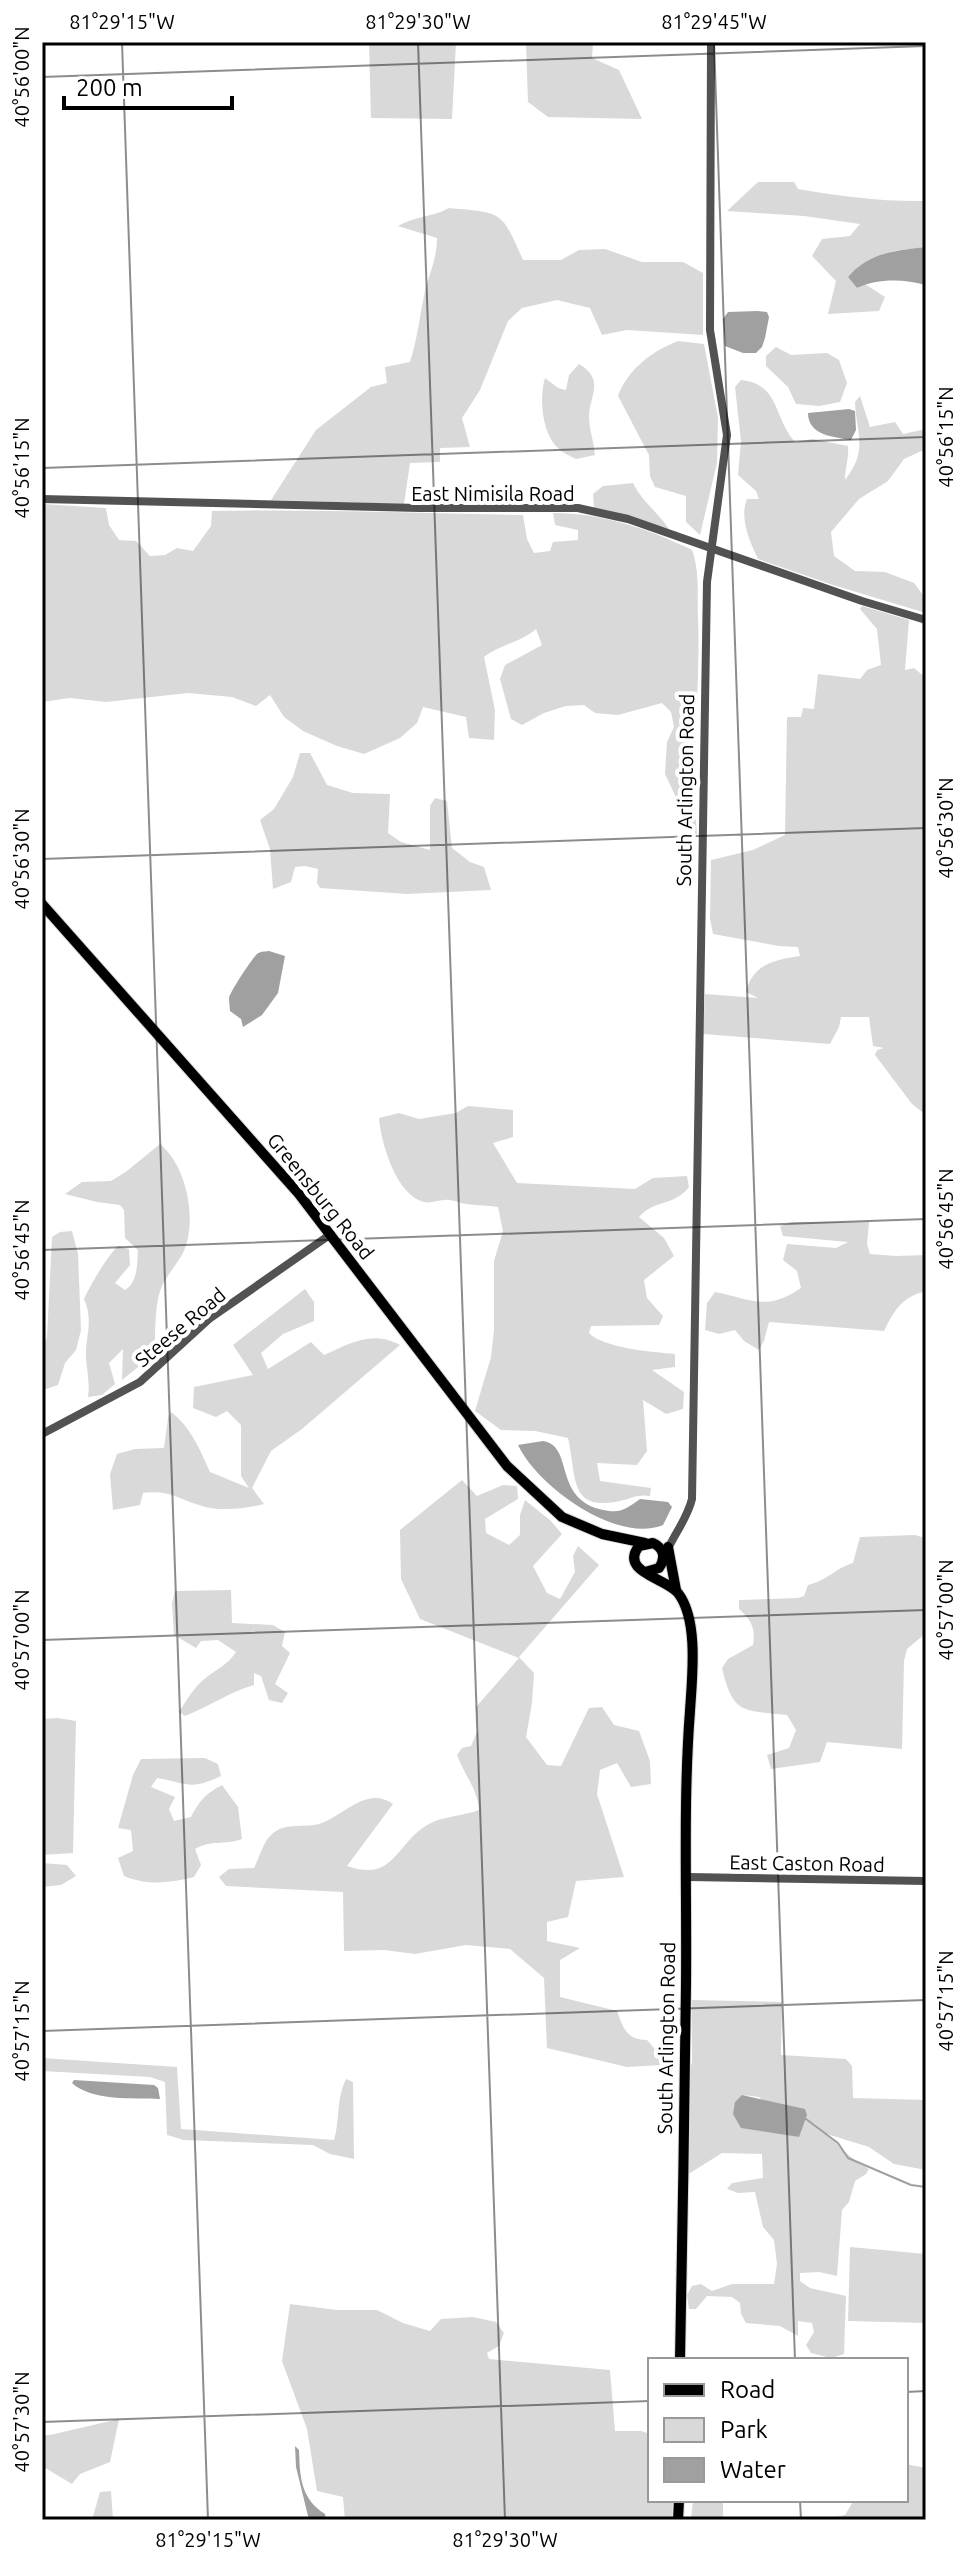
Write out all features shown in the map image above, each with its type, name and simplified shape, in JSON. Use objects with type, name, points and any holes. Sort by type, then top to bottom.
[{"type":"main road","name":"Greensburg Road","points":[[42,904],[267,1156],[331,1234],[497,1454],[562,1517],[620,1539]]},
{"type":"main road","points":[[620,1539],[649,1543],[661,1549],[672,1588]]},
{"type":"main road","points":[[620,1539],[633,1556],[637,1568],[672,1588]]},
{"type":"main road","points":[[633,1556],[639,1546],[649,1543]]},
{"type":"main road","points":[[668,1547],[672,1588]]},
{"type":"main road","points":[[645,1572],[655,1571],[663,1560]]},
{"type":"main road","name":"South Arlington Road","points":[[672,1588],[685,1605],[691,1627],[680,2358]]},
{"type":"street","name":"South Arlington Road","points":[[663,1560],[673,1536],[689,1512],[693,1488],[705,638],[709,549],[727,435],[710,330],[711,42]]},
{"type":"street","name":"East Nimisila Road","points":[[42,499],[419,508],[578,508],[628,519],[709,549],[926,620]]},
{"type":"street","name":"Steese Road","points":[[42,1434],[140,1382],[201,1325],[331,1234]]},
{"type":"street","points":[[649,1543],[673,1536]]},
{"type":"street","name":"East Caston Road","points":[[687,1877],[926,1881]]},
{"type":"green space","points":[[369,42],[456,42],[452,119],[371,118]]},
{"type":"green space","points":[[526,42],[593,42],[592,58],[619,70],[642,119],[548,117],[528,102]]},
{"type":"green space","points":[[758,182],[794,182],[798,189],[862,198],[926,201],[926,247],[894,251],[848,277],[857,288],[865,284],[885,297],[879,311],[828,314],[836,281],[812,256],[822,239],[850,236],[860,224],[804,216],[727,211]]},
{"type":"green space","points":[[449,208],[480,211],[498,217],[510,231],[523,260],[561,260],[579,250],[605,249],[642,262],[683,262],[703,273],[703,335],[627,330],[602,335],[590,308],[557,300],[522,308],[508,321],[480,390],[462,418],[470,447],[440,448],[440,462],[410,463],[404,504],[271,500],[316,430],[371,387],[387,383],[385,367],[410,362],[437,238],[398,226]]},
{"type":"green space","points":[[678,341],[704,344],[718,418],[717,463],[700,535],[686,522],[686,496],[655,487],[650,476],[649,455],[618,396],[628,377],[642,362]]},
{"type":"green space","points":[[776,347],[791,355],[827,353],[839,360],[847,383],[840,402],[819,406],[796,404],[788,387],[766,366],[766,356]]},
{"type":"green space","points":[[579,364],[594,382],[589,416],[595,455],[576,459],[558,448],[548,434],[542,395],[545,378],[566,390],[569,375]]},
{"type":"green space","points":[[741,380],[763,388],[795,442],[812,439],[848,446],[845,480],[859,451],[855,402],[860,396],[870,427],[895,422],[903,434],[926,429],[926,449],[904,459],[888,481],[859,499],[831,532],[834,556],[855,571],[885,572],[914,583],[926,599],[926,613],[758,559],[746,530],[744,514],[747,499],[759,499],[756,491],[738,475],[741,441],[735,387]]},
{"type":"green space","points":[[633,483],[669,529],[594,508],[593,494],[603,486]]},
{"type":"green space","points":[[42,504],[106,508],[109,525],[119,540],[136,541],[150,556],[165,555],[177,548],[193,551],[211,526],[212,511],[523,515],[527,539],[534,553],[550,551],[553,542],[578,540],[578,530],[555,525],[553,513],[571,514],[625,524],[692,550],[698,583],[697,835],[681,826],[675,795],[665,774],[667,742],[674,727],[671,712],[662,703],[618,715],[595,713],[584,705],[566,706],[544,713],[522,725],[511,719],[500,679],[505,665],[542,645],[536,629],[484,657],[495,710],[494,740],[469,738],[466,717],[423,707],[417,723],[400,738],[364,754],[303,731],[284,717],[270,695],[256,706],[232,697],[188,693],[106,702],[70,698],[42,702]]},
{"type":"green space","points":[[862,606],[909,620],[905,670],[914,668],[926,678],[926,1115],[912,1104],[875,1055],[877,1050],[884,1048],[873,1046],[869,1017],[841,1017],[830,1044],[703,1034],[705,994],[758,998],[746,992],[759,969],[773,962],[800,956],[798,947],[713,934],[710,919],[711,860],[753,850],[785,835],[787,717],[801,717],[803,708],[814,709],[818,674],[860,679],[867,670],[881,665],[877,629],[860,609]]},
{"type":"green space","points":[[300,753],[310,753],[327,785],[353,793],[390,794],[388,833],[401,842],[430,850],[430,806],[435,798],[447,801],[452,848],[470,862],[484,867],[491,890],[407,894],[320,888],[317,883],[318,869],[305,866],[295,867],[291,882],[273,889],[270,849],[260,820],[274,809],[293,777]]},
{"type":"green space","points":[[468,1106],[513,1110],[513,1137],[493,1143],[517,1183],[635,1189],[653,1178],[687,1176],[689,1187],[683,1193],[639,1217],[664,1238],[674,1256],[644,1280],[647,1298],[663,1316],[659,1325],[591,1326],[589,1333],[616,1346],[675,1354],[675,1367],[652,1370],[684,1392],[683,1409],[666,1414],[643,1400],[647,1451],[637,1465],[597,1463],[600,1481],[651,1488],[650,1496],[603,1503],[591,1501],[578,1488],[568,1438],[535,1431],[501,1430],[475,1411],[491,1357],[494,1261],[503,1231],[498,1207],[449,1200],[424,1202],[414,1197],[405,1189],[392,1167],[379,1118],[399,1113],[419,1119],[456,1113]]},
{"type":"green space","points":[[160,1144],[177,1166],[183,1180],[189,1210],[187,1240],[183,1253],[160,1291],[154,1354],[122,1380],[123,1349],[109,1363],[115,1384],[102,1395],[88,1397],[86,1350],[89,1322],[84,1299],[99,1271],[118,1246],[129,1249],[130,1265],[115,1283],[125,1290],[129,1287],[136,1272],[138,1250],[125,1238],[124,1210],[120,1205],[65,1194],[82,1182],[111,1181]]},
{"type":"green space","points":[[792,1222],[869,1222],[867,1244],[870,1254],[926,1255],[926,1291],[900,1305],[884,1331],[769,1322],[759,1350],[744,1341],[735,1330],[719,1334],[705,1330],[707,1303],[715,1292],[768,1302],[801,1288],[797,1271],[783,1260],[787,1244],[836,1248],[848,1242],[783,1236],[780,1226]]},
{"type":"green space","points":[[72,1231],[78,1254],[81,1330],[76,1350],[65,1363],[58,1385],[43,1390],[42,1353],[47,1337],[52,1237],[60,1232]]},
{"type":"green space","points":[[305,1289],[314,1302],[314,1321],[283,1334],[261,1353],[268,1369],[311,1342],[324,1355],[371,1338],[400,1345],[302,1429],[271,1451],[252,1488],[264,1504],[223,1509],[152,1492],[143,1493],[140,1505],[113,1510],[110,1474],[117,1454],[135,1449],[164,1448],[171,1412],[199,1447],[210,1472],[249,1488],[241,1476],[241,1425],[227,1411],[216,1417],[193,1408],[194,1387],[253,1375],[233,1345]]},
{"type":"green space","points":[[462,1480],[477,1496],[503,1485],[517,1486],[518,1499],[485,1519],[486,1533],[509,1545],[520,1535],[520,1515],[525,1500],[562,1534],[533,1566],[547,1593],[560,1599],[575,1572],[573,1556],[578,1546],[599,1565],[519,1657],[534,1673],[526,1737],[547,1765],[561,1766],[589,1708],[602,1707],[614,1725],[639,1731],[650,1761],[651,1784],[631,1787],[617,1763],[600,1770],[597,1794],[624,1877],[576,1881],[568,1917],[547,1922],[547,1941],[580,1948],[560,1960],[560,1997],[617,2011],[627,2032],[635,2038],[647,2040],[659,2054],[662,2065],[627,2067],[547,2048],[544,1978],[510,1949],[466,1945],[415,1954],[384,1950],[344,1951],[343,1892],[226,1886],[219,1877],[229,1869],[254,1868],[266,1842],[276,1831],[319,1824],[364,1800],[383,1799],[393,1804],[347,1866],[363,1870],[385,1865],[429,1824],[479,1810],[457,1755],[462,1748],[471,1746],[478,1730],[476,1707],[519,1658],[420,1619],[401,1579],[400,1530]]},
{"type":"green space","points":[[915,1535],[925,1538],[926,1633],[907,1649],[904,1661],[902,1749],[827,1742],[820,1762],[771,1769],[767,1755],[789,1748],[796,1730],[787,1715],[742,1707],[726,1683],[722,1668],[728,1659],[753,1645],[754,1639],[752,1625],[739,1609],[739,1600],[804,1596],[808,1585],[853,1563],[860,1537]]},
{"type":"green space","points":[[231,1590],[232,1623],[273,1625],[285,1632],[282,1646],[290,1653],[275,1684],[288,1693],[282,1703],[269,1700],[261,1676],[254,1673],[254,1685],[185,1716],[179,1712],[196,1688],[236,1652],[218,1640],[201,1641],[196,1648],[174,1635],[172,1603],[175,1591]]},
{"type":"green space","points":[[42,1719],[76,1721],[73,1853],[42,1855]]},
{"type":"green space","points":[[205,1758],[218,1764],[221,1776],[195,1785],[157,1778],[151,1787],[175,1797],[169,1809],[174,1821],[191,1817],[204,1798],[222,1785],[238,1807],[242,1839],[195,1849],[201,1865],[194,1877],[159,1882],[124,1876],[118,1858],[133,1851],[131,1830],[118,1828],[133,1775],[141,1759]]},
{"type":"green space","points":[[42,1863],[67,1865],[76,1876],[61,1885],[42,1887]]},
{"type":"green space","points":[[692,2000],[782,2002],[781,2055],[846,2059],[852,2066],[853,2098],[926,2100],[926,2170],[894,2164],[869,2147],[827,2134],[869,2169],[855,2181],[849,2202],[842,2210],[837,2276],[819,2272],[800,2273],[800,2281],[810,2288],[846,2296],[844,2354],[831,2358],[811,2353],[806,2345],[814,2332],[812,2323],[798,2321],[798,2336],[780,2326],[746,2323],[740,2303],[732,2297],[707,2296],[696,2309],[689,2309],[687,2295],[692,2286],[701,2284],[712,2291],[732,2284],[774,2284],[777,2264],[774,2240],[763,2227],[755,2192],[738,2193],[727,2189],[732,2183],[763,2178],[762,2154],[722,2153],[687,2175],[686,2078],[692,2063]],"holes":[[[743,2095],[759,2097],[799,2137],[774,2132],[735,2102]]]},
{"type":"green space","points":[[42,2058],[177,2067],[181,2129],[334,2140],[346,2079],[353,2082],[354,2159],[330,2154],[313,2145],[184,2140],[167,2135],[165,2082],[150,2077],[42,2071]]},
{"type":"green space","points":[[850,2247],[926,2254],[926,2323],[848,2321]]},
{"type":"green space","points":[[290,2304],[337,2310],[377,2310],[403,2323],[430,2331],[441,2319],[473,2317],[496,2322],[504,2333],[499,2346],[487,2353],[489,2359],[610,2370],[615,2431],[648,2433],[648,2502],[673,2502],[672,2520],[345,2520],[343,2497],[317,2491],[307,2429],[282,2361]]},
{"type":"green space","points":[[119,2419],[110,2462],[80,2474],[72,2484],[42,2466],[42,2435]]},
{"type":"green space","points":[[908,2464],[926,2468],[926,2520],[819,2520],[845,2515],[853,2502],[908,2502]]},
{"type":"green space","points":[[111,2491],[113,2520],[92,2520],[100,2492]]},
{"type":"green space","points":[[693,2502],[723,2502],[723,2520],[691,2520]]},
{"type":"water","points":[[926,247],[926,285],[891,280],[857,288],[848,277],[874,258]]},
{"type":"water","points":[[728,312],[767,312],[769,317],[762,347],[756,353],[743,353],[725,346],[723,319]]},
{"type":"water","points":[[855,411],[856,430],[851,440],[823,434],[809,420],[808,413]]},
{"type":"water","points":[[269,951],[285,956],[278,993],[262,1015],[243,1027],[241,1019],[230,1011],[229,998],[255,957],[260,952]]},
{"type":"water","points":[[543,1441],[558,1452],[569,1483],[585,1503],[599,1509],[617,1511],[640,1499],[668,1502],[672,1507],[663,1525],[644,1529],[624,1526],[580,1508],[542,1477],[518,1445]]},
{"type":"water","points":[[74,2080],[154,2085],[158,2088],[160,2099],[101,2096],[80,2089],[72,2083]]},
{"type":"water","points":[[742,2095],[805,2109],[807,2115],[799,2137],[741,2128],[733,2114],[735,2102]]},
{"type":"water","points":[[295,2446],[299,2450],[306,2494],[325,2514],[326,2520],[309,2520],[296,2467]]},
{"type":"waterway","points":[[806,2119],[838,2143],[848,2158],[911,2185],[926,2187]]}]
